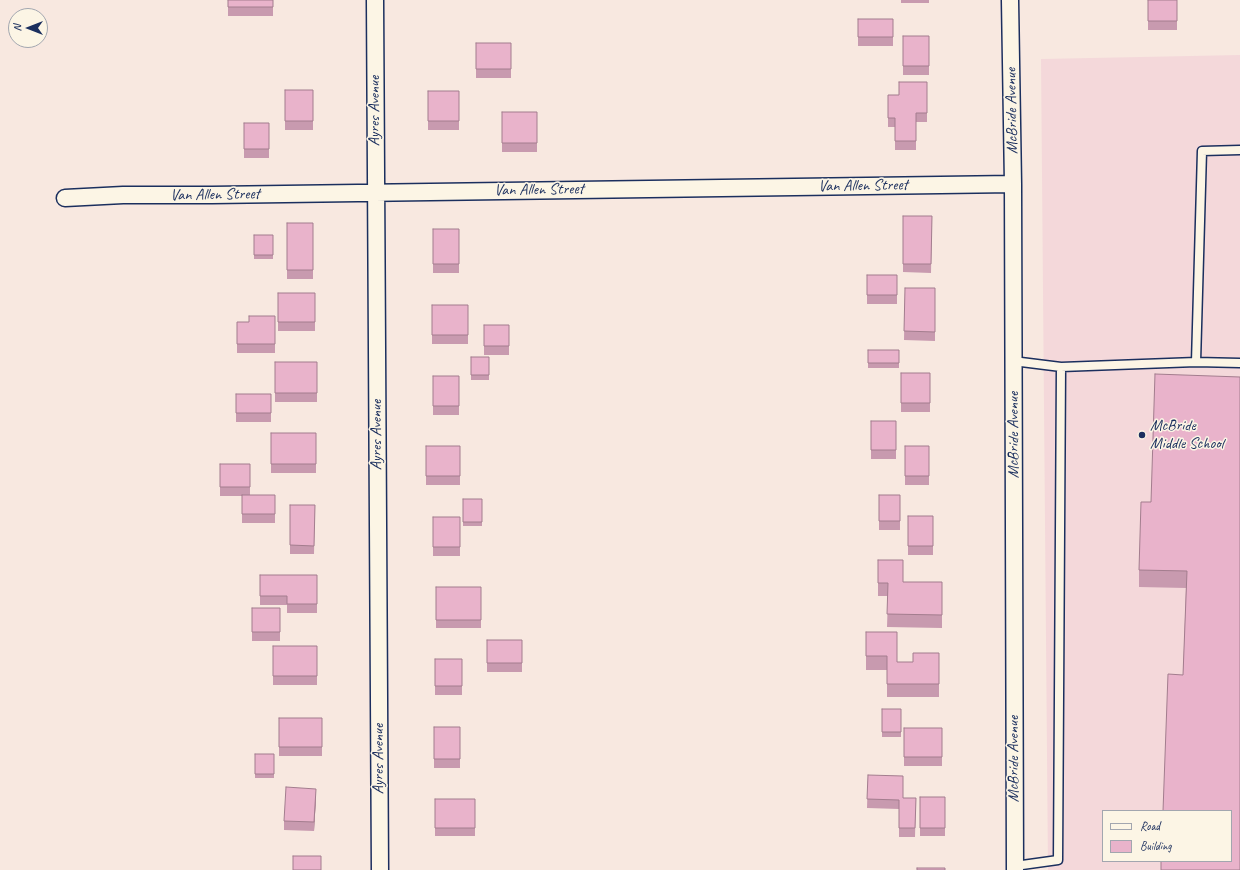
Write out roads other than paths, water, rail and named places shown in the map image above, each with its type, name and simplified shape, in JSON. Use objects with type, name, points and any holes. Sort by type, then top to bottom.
[{"type":"street","name":"Ayres Avenue","points":[[375,0],[380,870]]},
{"type":"street","name":"McBride Avenue","points":[[1010,0],[1013,184],[1015,868]]},
{"type":"street","name":"Van Allen Street","points":[[65,198],[123,195],[1013,184]]},
{"type":"lane","points":[[1196,362],[1202,151],[1240,150]]},
{"type":"lane","points":[[1013,361],[1061,367],[1196,362],[1240,363]]},
{"type":"lane","points":[[1015,868],[1058,860],[1061,367]]},
{"type":"place","name":"McBride Middle School","points":[[1142,435]]}]
